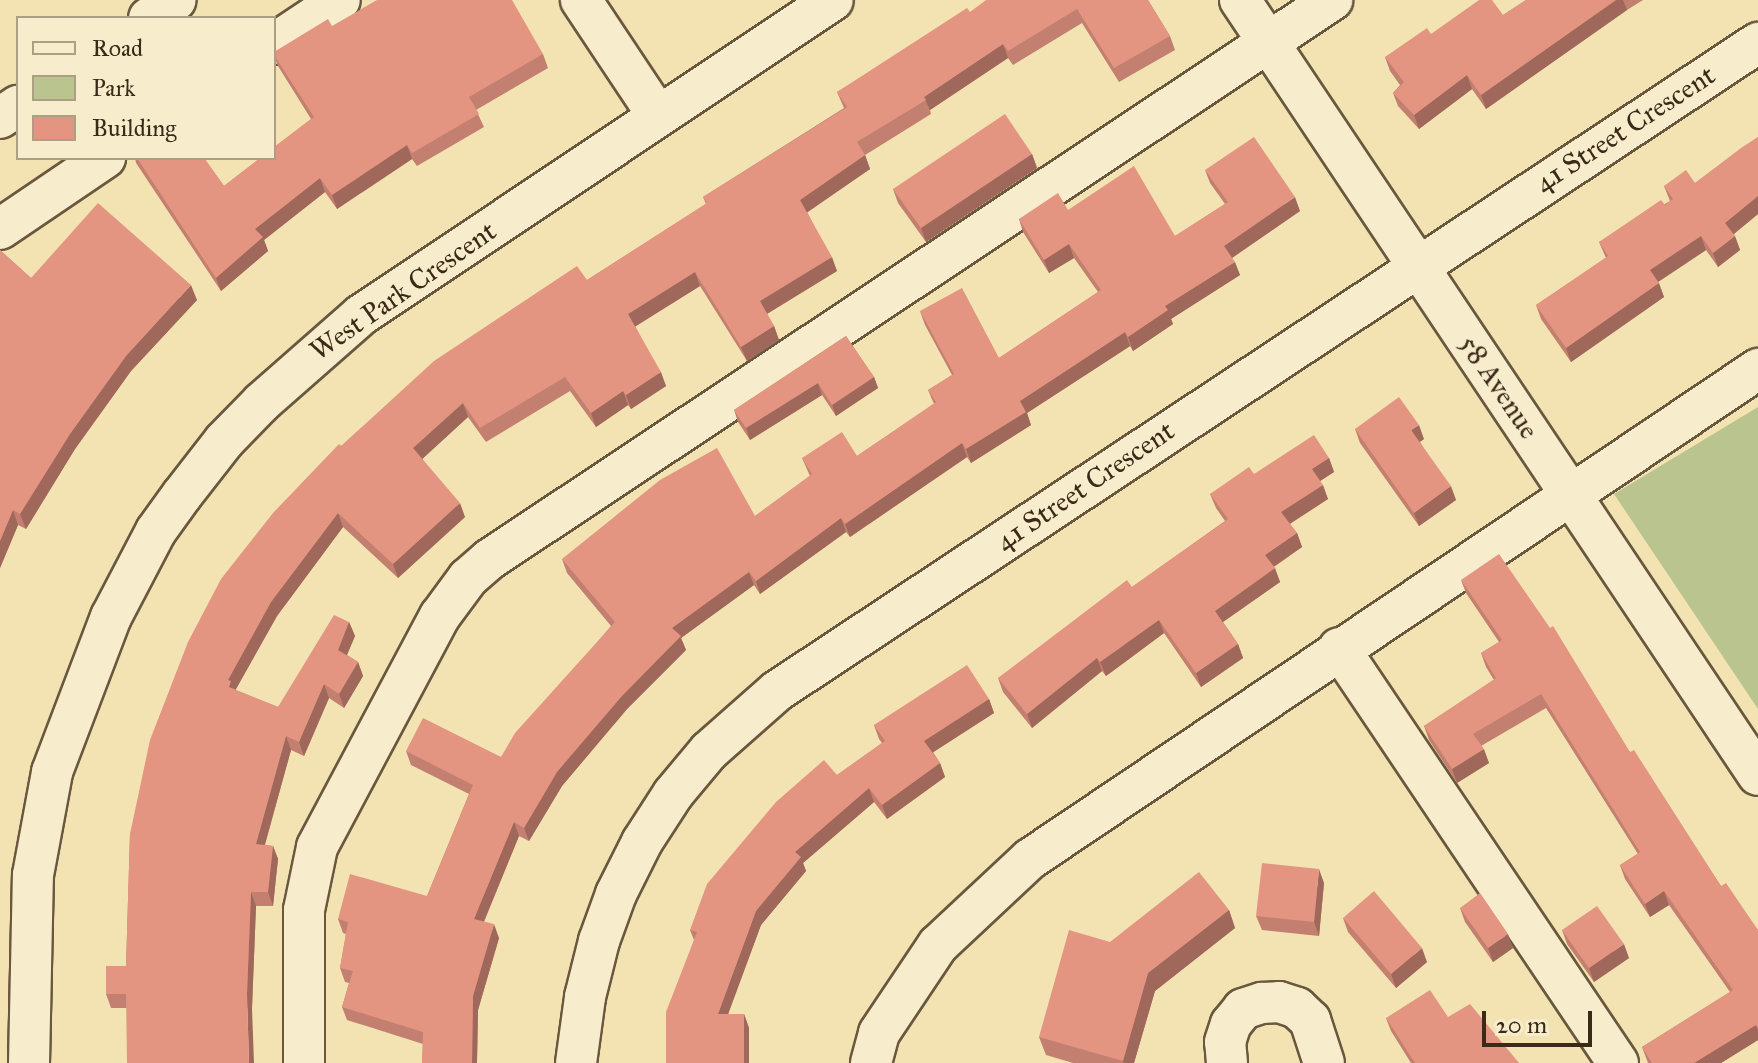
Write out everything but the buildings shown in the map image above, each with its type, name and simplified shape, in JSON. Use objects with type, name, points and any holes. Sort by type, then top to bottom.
[{"type":"street","points":[[152,16],[176,0]]},
{"type":"street","points":[[276,43],[340,0]]},
{"type":"street","points":[[581,0],[658,116]]},
{"type":"street","name":"West Park Crescent","points":[[29,1063],[33,875],[52,772],[101,641],[156,531],[224,441],[303,362],[361,315],[833,0]]},
{"type":"street","name":"58 Avenue","points":[[1240,0],[1758,775]]},
{"type":"street","points":[[304,1063],[304,910],[317,847],[440,616],[468,578],[490,559],[1332,0]]},
{"type":"street","name":"41 Street Crescent","points":[[576,1063],[585,997],[616,894],[642,842],[673,794],[709,751],[777,691],[1758,43]]},
{"type":"street","points":[[0,229],[102,160]]},
{"type":"street","points":[[871,1063],[879,1033],[938,945],[1030,859],[1339,648],[1758,369]]},
{"type":"street","points":[[1339,648],[1618,1063]]},
{"type":"street","points":[[1227,1063],[1225,1042],[1231,1024],[1243,1009],[1279,1002],[1297,1008],[1310,1020],[1324,1063]]},
{"type":"green space","points":[[1758,407],[1758,709],[1614,494]]}]
